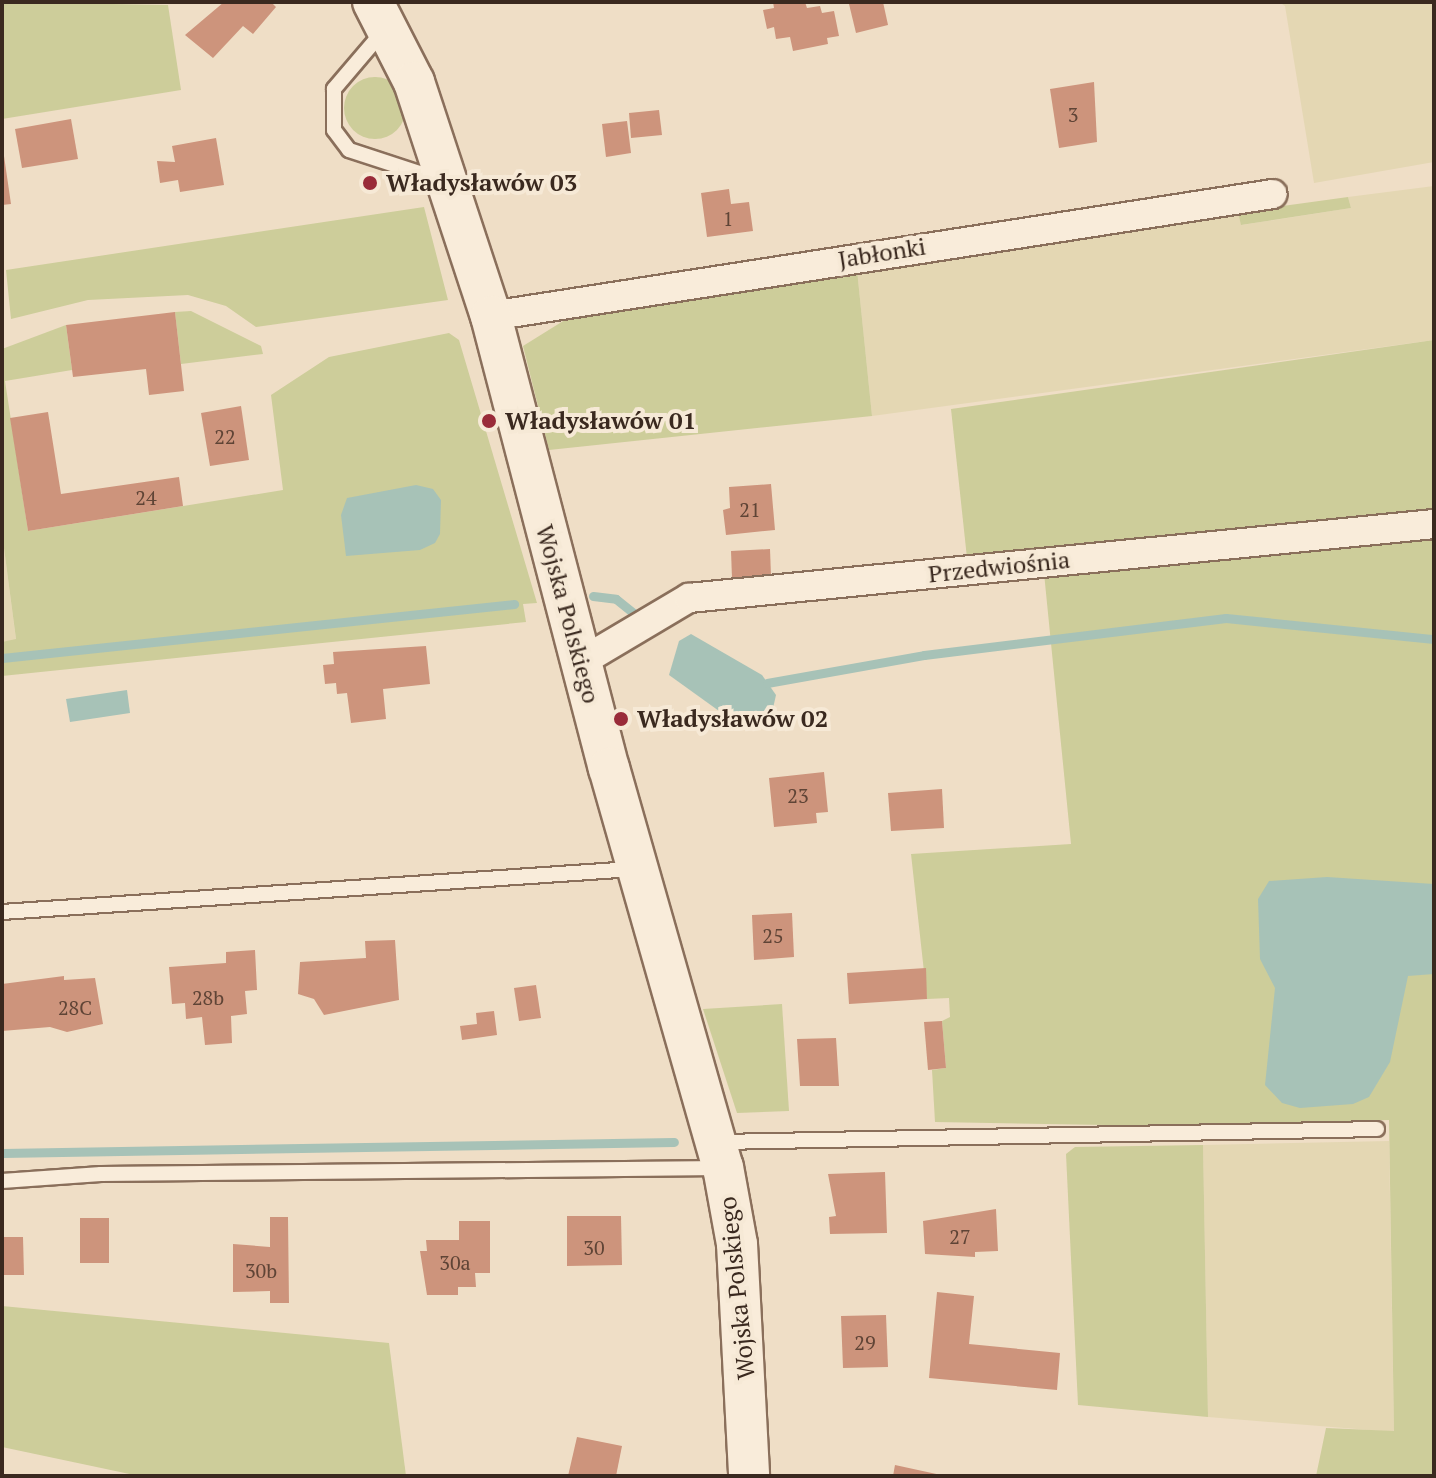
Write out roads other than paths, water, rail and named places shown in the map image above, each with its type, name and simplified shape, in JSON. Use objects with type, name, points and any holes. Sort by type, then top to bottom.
[{"type":"street","name":"Wojska Polskiego","points":[[380,14],[403,51],[491,316],[581,662],[719,1155],[737,1244],[749,1476]]},
{"type":"street","name":"Jabłonki","points":[[491,316],[1273,194]]},
{"type":"street","name":"Przedwiośnia","points":[[581,662],[689,598],[1434,524]]},
{"type":"lane","points":[[380,14],[334,89],[330,113],[334,130],[349,150],[448,182]]},
{"type":"lane","points":[[2,912],[637,868]]},
{"type":"lane","points":[[2,1181],[101,1174],[719,1155],[1377,1129]]},
{"type":"waterway","points":[[593,596],[616,599],[636,615]]},
{"type":"waterway","points":[[2,658],[514,604]]},
{"type":"waterway","points":[[767,683],[924,655],[1226,618],[1434,639]]},
{"type":"waterway","points":[[2,1153],[674,1142]]},
{"type":"place","name":"Władysławów 03","points":[[370,183]]},
{"type":"place","name":"Władysławów 01","points":[[489,421]]},
{"type":"place","name":"Władysławów 02","points":[[621,719]]}]
